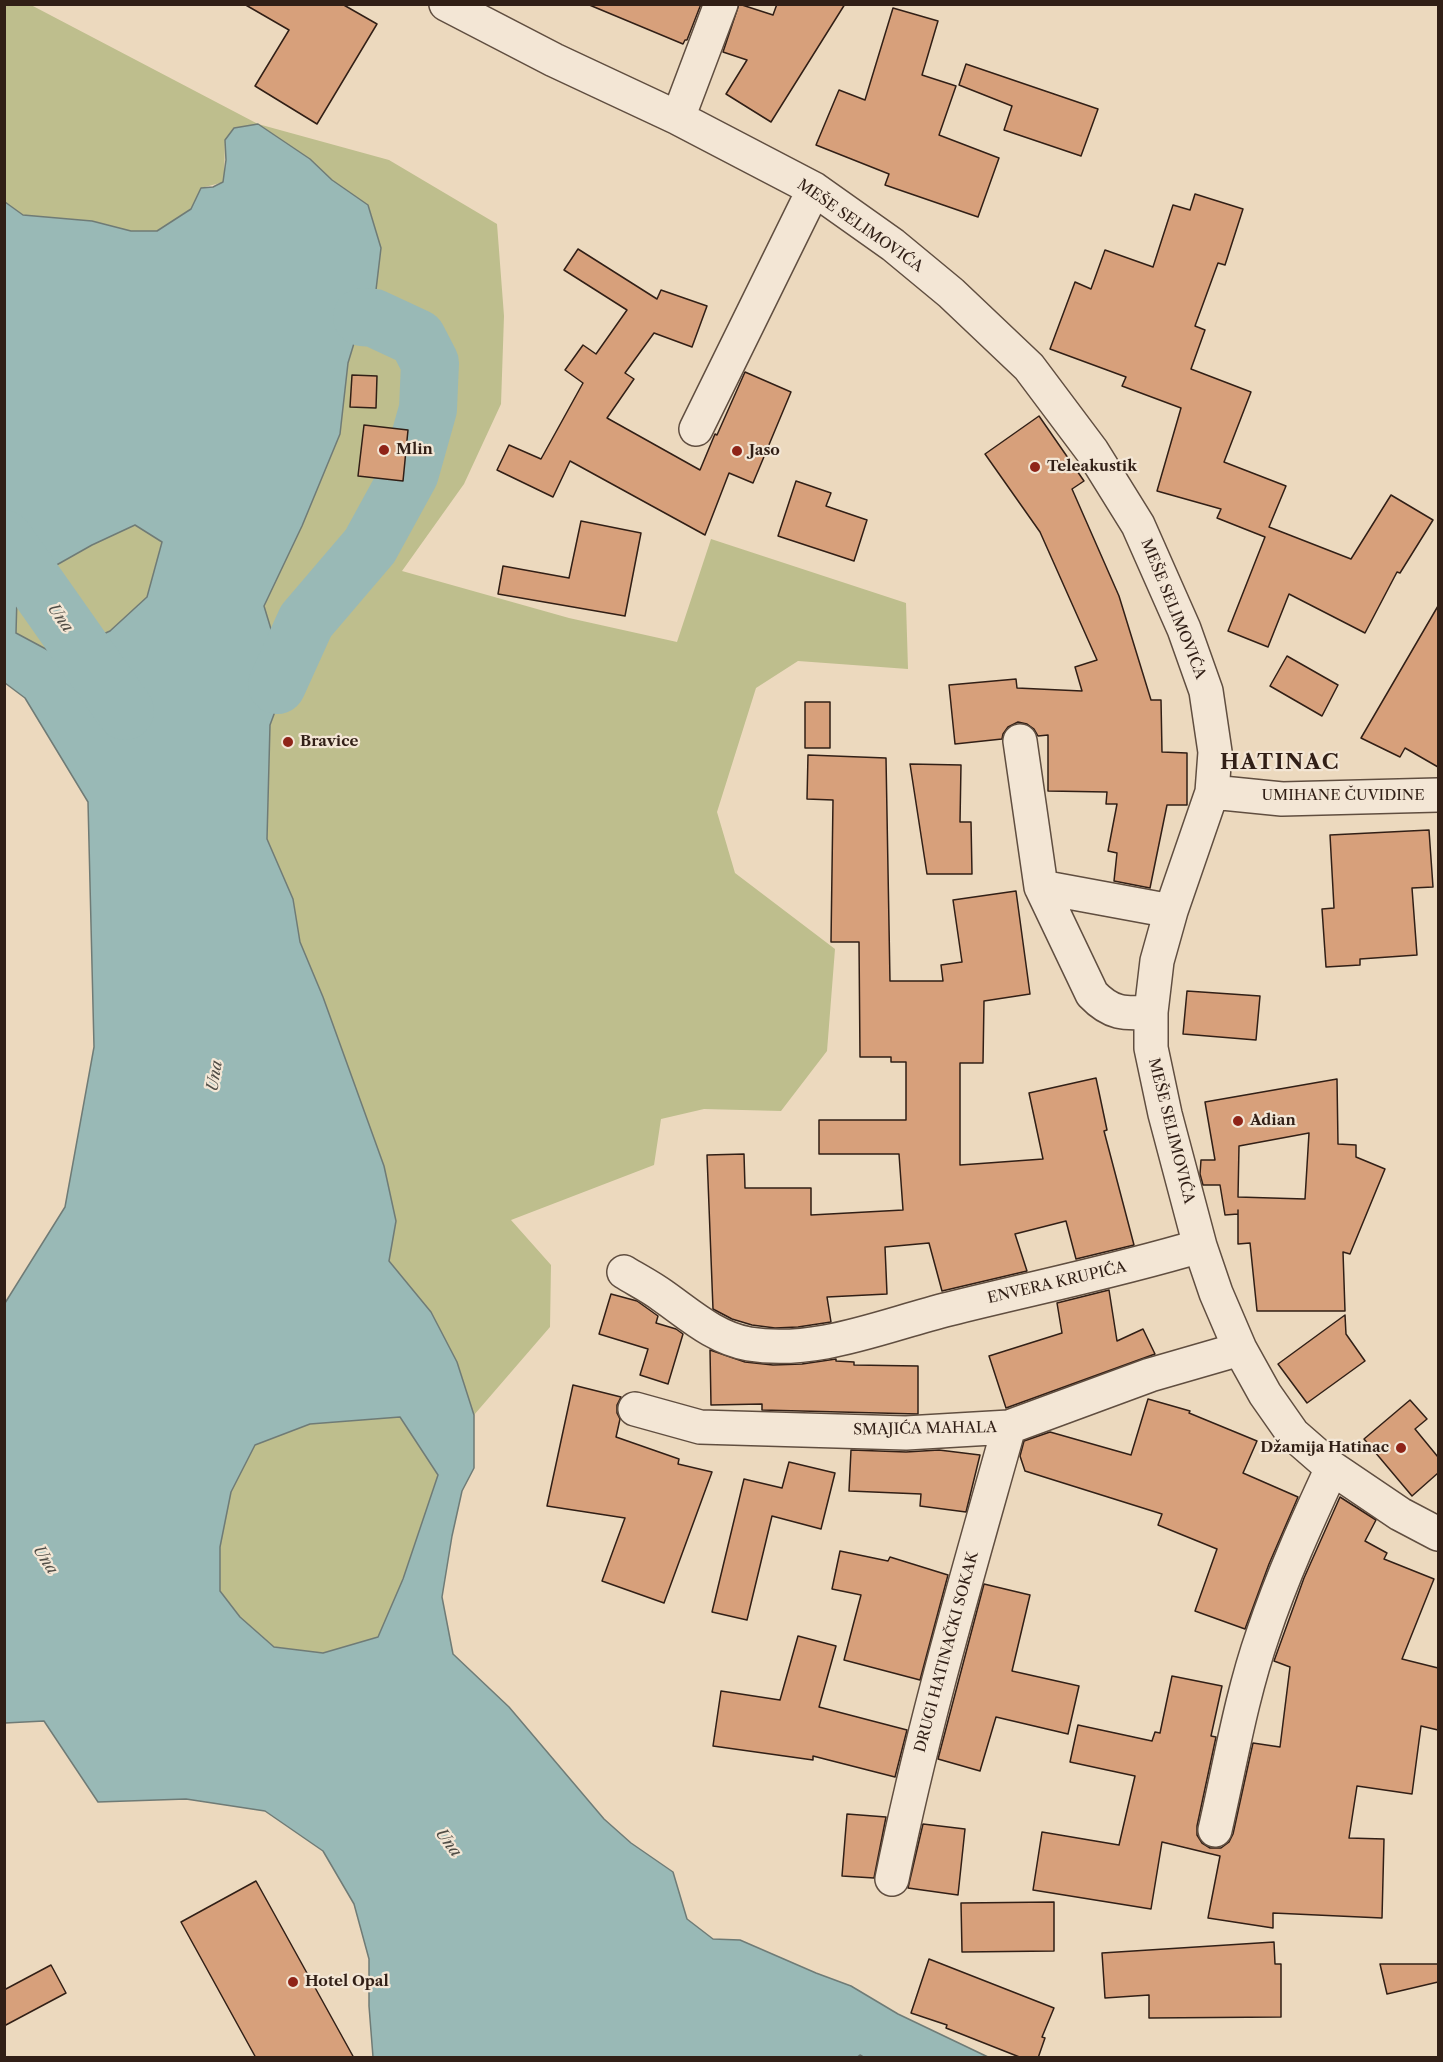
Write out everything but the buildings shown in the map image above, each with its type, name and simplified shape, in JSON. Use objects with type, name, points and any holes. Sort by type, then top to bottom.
[{"type":"street","name":"MEŠE SELIMOVIĆA","points":[[446,4],[554,60],[678,118],[814,189],[893,245],[951,293],[1029,368],[1092,451],[1138,525],[1184,629],[1206,691],[1215,752],[1212,792],[1171,911],[1157,961],[1151,1012],[1151,1048],[1165,1114],[1200,1246],[1216,1293],[1240,1349],[1265,1394],[1293,1434],[1332,1468],[1400,1514],[1438,1534]]},
{"type":"street","points":[[678,118],[721,4]]},
{"type":"street","points":[[696,429],[814,189]]},
{"type":"street","points":[[1020,741],[1041,887],[1092,994],[1110,1009],[1125,1014],[1151,1012]]},
{"type":"street","name":"UMIHANE ČUVIDINE","points":[[1212,792],[1282,799],[1438,795]]},
{"type":"street","points":[[1041,887],[1171,911]]},
{"type":"street","name":"ENVERA KRUPIĆA","points":[[624,1272],[721,1337],[750,1344],[789,1346],[819,1344],[1135,1265],[1200,1246]]},
{"type":"street","name":"SMAJIĆA MAHALA","points":[[634,1409],[700,1427],[906,1432],[1009,1427],[1150,1375],[1240,1349]]},
{"type":"street","name":"DRUGI HATINAČKI SOKAK","points":[[892,1879],[908,1800],[965,1582],[1009,1427]]},
{"type":"street","points":[[1215,1830],[1246,1691],[1263,1634],[1332,1468]]},
{"type":"green space","points":[[4,5],[31,5],[258,124],[225,140],[224,182],[201,188],[191,209],[157,231],[131,231],[92,221],[23,215],[5,202]]},
{"type":"green space","points":[[258,124],[389,160],[497,224],[504,316],[501,404],[464,484],[402,571],[569,618],[677,642],[711,539],[906,603],[908,669],[798,661],[756,688],[717,812],[735,873],[835,949],[827,1051],[781,1111],[704,1109],[661,1119],[654,1165],[511,1220],[551,1265],[550,1327],[474,1415],[457,1362],[431,1312],[389,1261],[396,1221],[384,1166],[323,997],[300,942],[293,899],[267,839],[270,725],[280,698],[274,639],[264,606],[302,526],[340,434],[348,363],[362,317],[376,289],[381,248],[368,205],[332,180],[310,159]]},
{"type":"green space","points":[[135,525],[162,541],[147,597],[110,631],[57,655],[16,633],[16,596],[53,567],[92,545]]},
{"type":"green space","points":[[400,1417],[438,1475],[403,1579],[378,1637],[323,1653],[274,1647],[240,1617],[220,1591],[220,1547],[231,1492],[255,1445],[310,1424]]},
{"type":"water","points":[[258,124],[310,159],[332,180],[368,205],[381,248],[376,290],[362,317],[348,363],[340,434],[302,526],[264,606],[274,639],[280,698],[270,725],[267,839],[293,899],[300,942],[323,997],[384,1166],[396,1221],[389,1261],[431,1312],[457,1362],[474,1415],[474,1468],[462,1491],[442,1597],[453,1654],[509,1707],[604,1819],[631,1843],[673,1872],[687,1919],[713,1939],[740,1940],[851,1986],[898,2014],[988,2057],[865,2058],[860,2055],[856,2058],[373,2057],[369,2006],[369,1959],[354,1904],[323,1851],[265,1811],[186,1799],[98,1802],[44,1721],[5,1723],[5,1303],[65,1207],[94,1047],[88,802],[25,698],[5,683],[5,202],[23,215],[92,221],[131,231],[157,231],[191,209],[201,188],[213,187],[223,182],[226,160],[225,140],[234,128]],"holes":[[[135,525],[162,542],[147,597],[110,631],[57,655],[16,633],[17,596],[53,567],[92,545]],[[400,1417],[438,1475],[403,1579],[378,1637],[323,1653],[274,1647],[240,1617],[220,1591],[220,1547],[231,1492],[255,1445],[310,1424]]]},
{"type":"waterway","points":[[277,685],[306,621],[370,546],[410,473],[428,409],[430,363],[417,338],[374,318],[362,317]]},
{"type":"waterway","name":"Una","points":[[4,539],[125,711]]},
{"type":"place","name":"Mlin","points":[[384,450]]},
{"type":"place","name":"Jaso","points":[[737,451]]},
{"type":"place","name":"Teleakustik","points":[[1035,467]]},
{"type":"place","name":"Bravice","points":[[288,742]]},
{"type":"place","name":"Adian","points":[[1238,1121]]},
{"type":"place","name":"Džamija Hatinac","points":[[1401,1448]]},
{"type":"place","name":"Hotel Opal","points":[[293,1982]]},
{"type":"district","name":"HATINAC","points":[[1280,763]]}]
